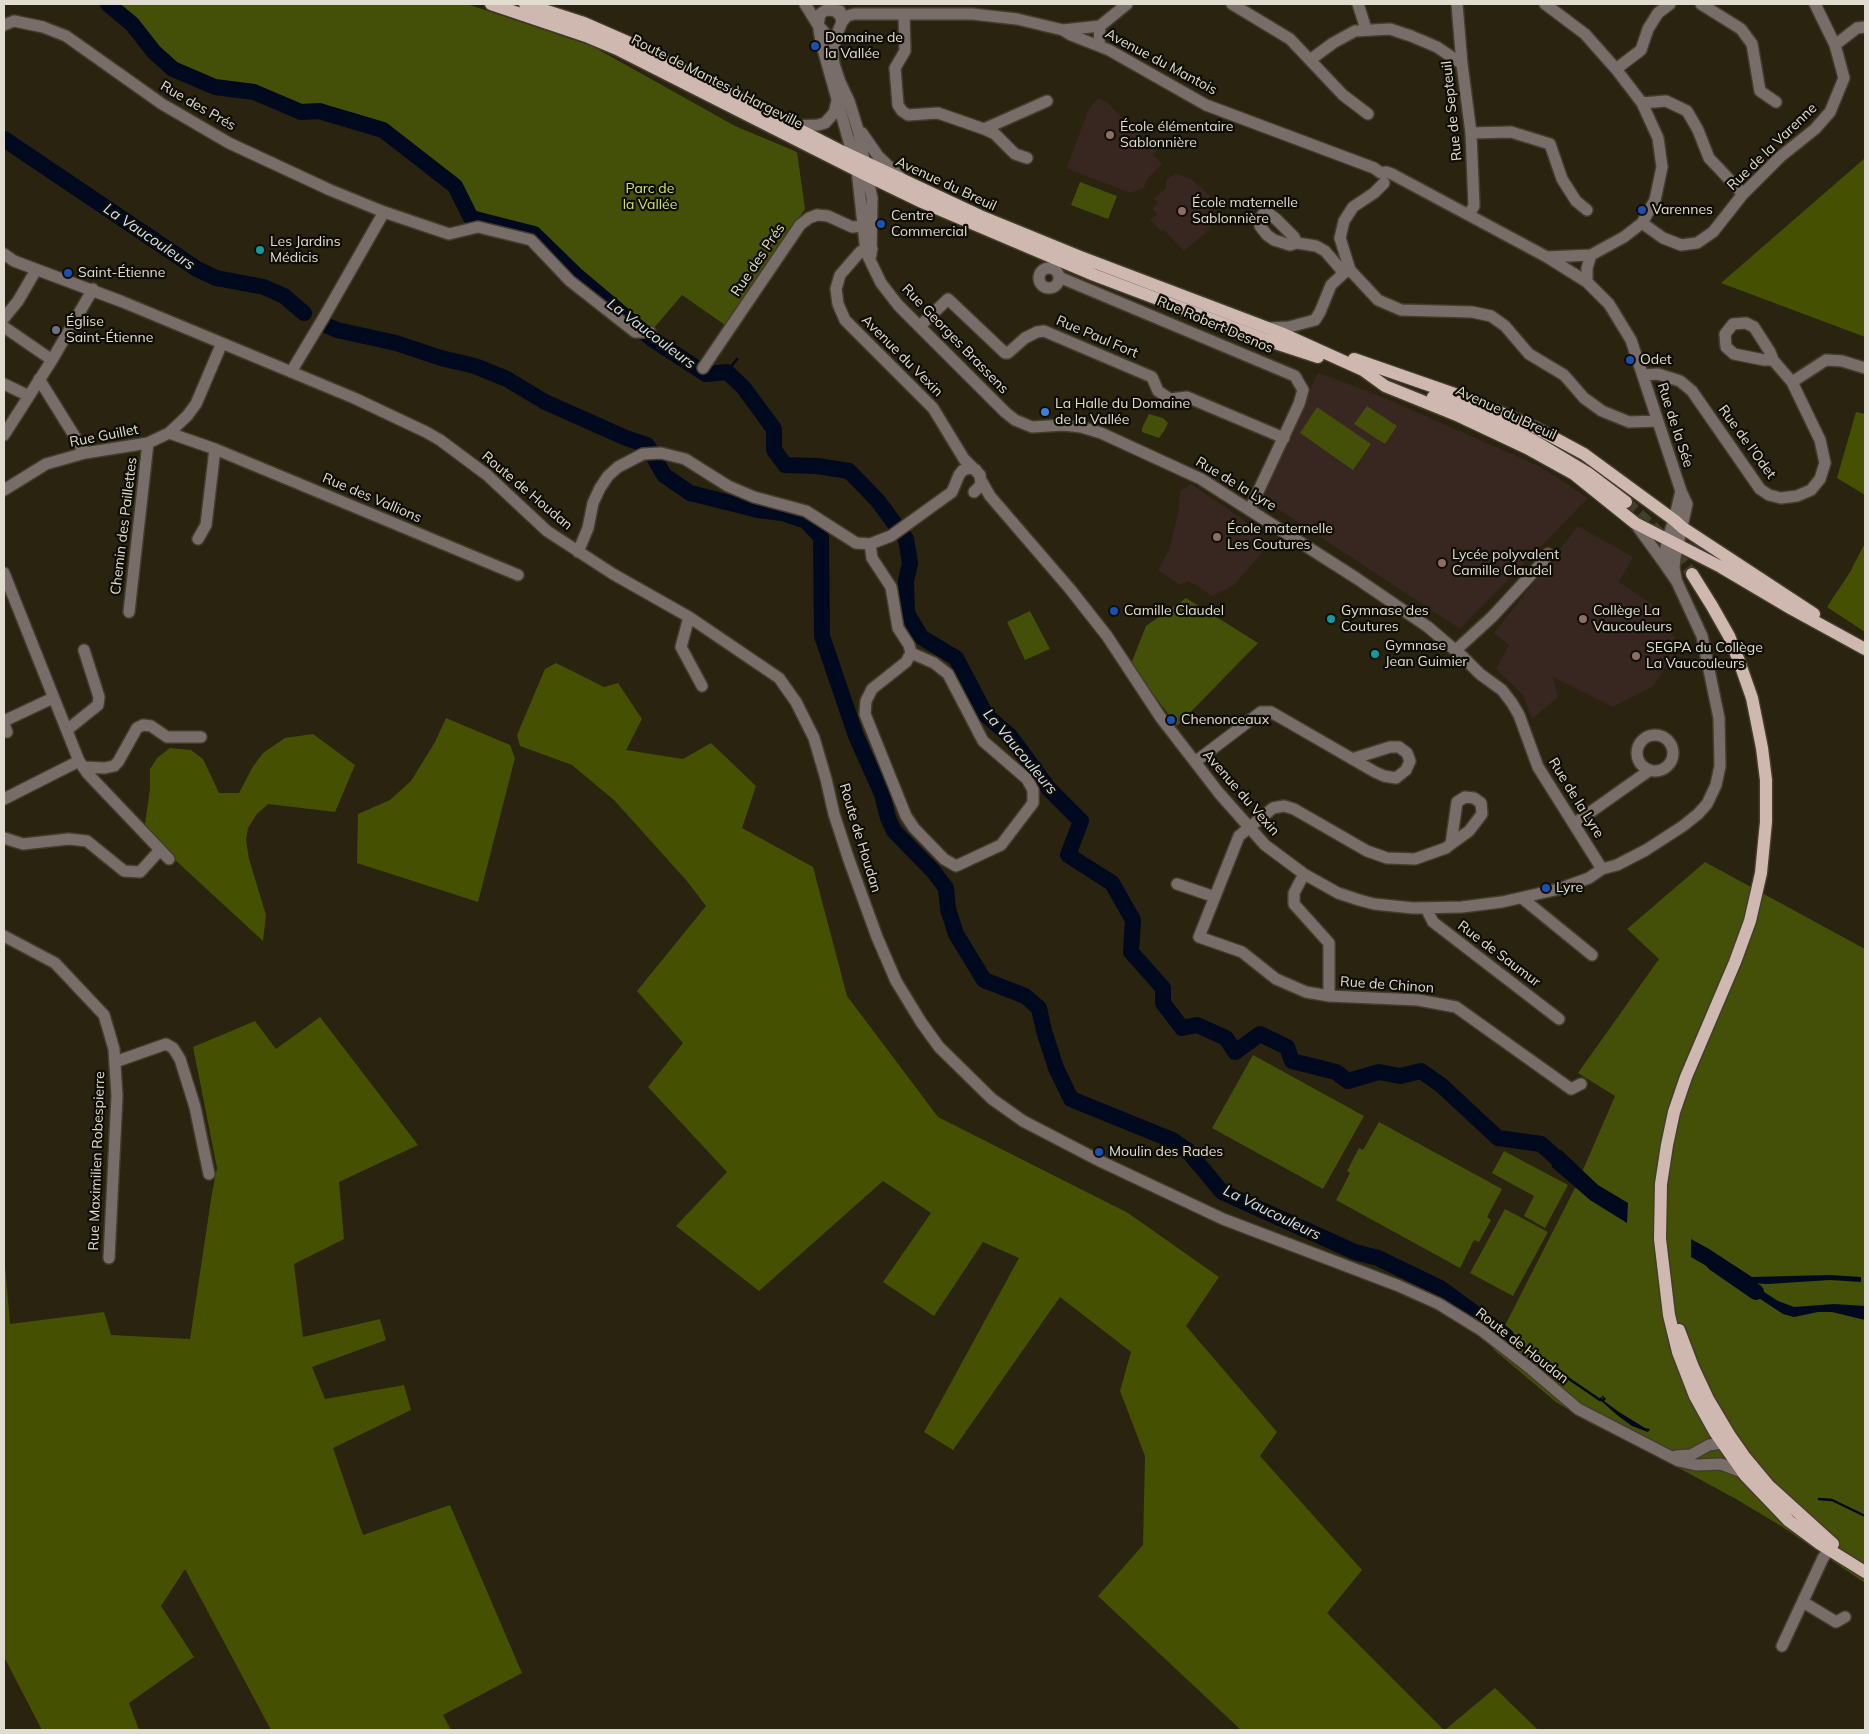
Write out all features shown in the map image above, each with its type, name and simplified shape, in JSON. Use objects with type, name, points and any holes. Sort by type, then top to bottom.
[{"type":"main road","name":"Route de Mantes à Hargeville","points":[[491,4],[586,36],[617,49],[861,167],[887,185],[922,202]]},
{"type":"main road","name":"Avenue du Breuil","points":[[525,4],[584,24],[632,44],[793,126],[861,167],[905,182],[1045,244],[1269,328],[1363,370],[1449,403],[1520,434],[1584,471],[1626,502]]},
{"type":"main road","name":"Avenue du Breuil","points":[[922,202],[1146,296],[1279,345],[1363,370]]},
{"type":"main road","points":[[1269,328],[1444,389],[1536,428],[1599,464],[1679,524],[1802,605],[1843,637]]},
{"type":"main road","points":[[1363,370],[1385,386],[1458,416],[1528,448],[1574,474],[1635,523],[1721,567],[1865,649]]},
{"type":"main road","points":[[1692,574],[1726,631],[1740,661],[1749,689],[1762,748],[1766,780],[1766,822],[1761,873],[1750,921],[1735,962],[1686,1077],[1674,1112],[1666,1145],[1661,1184],[1661,1252],[1672,1333],[1692,1389],[1708,1421],[1800,1522]]},
{"type":"main road","points":[[1666,1292],[1697,1376],[1712,1406],[1727,1444],[1742,1472],[1769,1502],[1800,1522],[1865,1571]]},
{"type":"street","points":[[805,4],[819,27],[837,99],[872,198]]},
{"type":"street","points":[[1064,30],[1100,26],[1128,4]]},
{"type":"street","points":[[1232,4],[1290,39],[1343,95],[1368,114]]},
{"type":"street","points":[[1358,4],[1366,29]]},
{"type":"street","name":"Rue de Septeuil","points":[[1457,4],[1471,134],[1474,206],[1469,214]]},
{"type":"street","points":[[1545,4],[1586,34],[1642,103],[1658,138],[1662,167],[1655,200],[1642,223],[1624,237],[1591,255],[1547,257]]},
{"type":"street","points":[[1616,69],[1641,50],[1648,29],[1658,14],[1670,4]]},
{"type":"street","points":[[1701,4],[1741,29],[1752,44],[1760,91],[1776,102]]},
{"type":"street","name":"Rue de la Varenne","points":[[1642,223],[1664,238],[1681,245],[1696,243],[1713,232],[1743,194],[1780,157],[1815,129],[1830,112],[1844,78],[1836,45],[1815,4]]},
{"type":"street","points":[[819,27],[820,14],[828,8],[840,15],[840,26],[834,46],[834,64],[855,121],[878,156],[905,182]]},
{"type":"street","name":"Avenue du Mantois","points":[[828,8],[858,14]]},
{"type":"street","name":"Avenue du Mantois","points":[[840,26],[851,14],[972,14],[1017,19],[1064,30],[1071,35],[1099,45],[1206,105],[1374,168],[1382,178],[1386,172],[1399,178],[1547,257]]},
{"type":"street","points":[[904,14],[905,51],[896,68],[898,105],[902,111],[908,114],[938,114],[984,129],[995,134],[1015,154],[1027,158]]},
{"type":"street","name":"Rue des Prés","points":[[4,25],[14,21],[43,26],[66,36],[162,104],[229,142],[330,190],[384,212],[449,234],[478,227],[532,240],[570,281],[635,332],[650,332]]},
{"type":"street","points":[[819,27],[829,34],[840,26]]},
{"type":"street","points":[[1099,45],[1100,26]]},
{"type":"street","points":[[1836,45],[1857,28],[1865,27]]},
{"type":"street","points":[[1310,60],[1333,43],[1355,31],[1390,29],[1412,36],[1437,48],[1462,64]]},
{"type":"street","points":[[793,126],[825,123],[834,113],[837,99]]},
{"type":"street","points":[[984,129],[1047,101]]},
{"type":"street","points":[[1642,103],[1666,101],[1687,111],[1698,130],[1708,158],[1743,194]]},
{"type":"street","points":[[855,121],[869,253]]},
{"type":"street","points":[[1471,134],[1511,132],[1550,144],[1562,179],[1576,201],[1587,210]]},
{"type":"street","points":[[1347,271],[1340,238],[1344,220],[1353,207],[1374,193],[1382,178]]},
{"type":"street","points":[[867,226],[872,198],[878,190],[887,185]]},
{"type":"street","points":[[291,372],[384,212]]},
{"type":"street","name":"Rue des Prés","points":[[703,368],[800,225],[808,218],[817,215],[828,216],[852,227],[867,226]]},
{"type":"street","points":[[1296,243],[1316,246],[1347,271],[1378,300],[1401,310],[1472,312],[1491,316],[1505,326],[1529,354],[1564,375],[1584,398],[1602,411],[1629,422],[1658,422]]},
{"type":"street","name":"Rue Georges Brassens","points":[[869,253],[881,283],[898,305],[1015,420],[1032,427],[1064,425],[1081,427],[1106,435],[1122,444],[1146,453]]},
{"type":"street","name":"Avenue du Vexin","points":[[869,253],[851,261],[840,274],[836,289],[838,304],[845,320],[933,408],[959,476],[976,470],[990,496],[1070,589],[1107,636],[1161,718],[1194,762],[1265,845],[1304,874],[1338,893],[1384,905],[1426,908],[1462,907],[1522,898],[1559,889],[1590,878],[1602,869],[1617,865],[1646,850],[1683,826],[1707,804],[1716,785],[1720,766],[1719,718],[1702,636],[1677,582],[1635,523]]},
{"type":"street","name":"Route de Houdan","points":[[4,254],[14,261],[92,290],[354,398],[440,440],[487,475],[547,531],[614,574],[689,617],[779,678],[796,702],[814,738],[825,772],[834,814],[849,860],[877,937],[896,981],[917,1016],[939,1047],[992,1099],[1023,1121],[1102,1162],[1223,1219],[1399,1286],[1439,1304],[1481,1330],[1578,1409],[1684,1463],[1725,1465],[1742,1472]]},
{"type":"street","points":[[1587,282],[1587,268],[1591,255]]},
{"type":"street","name":"Rue de la Sée","points":[[1547,257],[1587,282],[1608,304],[1632,340],[1681,491],[1687,504],[1679,524]]},
{"type":"street","points":[[4,318],[18,301],[36,270]]},
{"type":"street","points":[[1269,328],[1289,327],[1315,320],[1331,285],[1347,271]]},
{"type":"street","name":"Rue Robert Desnos","points":[[1059,277],[1295,376],[1303,390],[1300,404],[1250,509]]},
{"type":"street","points":[[4,435],[52,360],[92,290]]},
{"type":"street","name":"Rue Paul Fort","points":[[920,326],[948,299],[1005,353],[1008,353],[1037,332],[1044,331],[1152,377],[1158,391],[1170,398],[1186,397],[1284,438]]},
{"type":"street","points":[[4,327],[52,360]]},
{"type":"street","name":"Rue Guillet","points":[[4,490],[46,464],[85,453],[148,443],[169,433],[187,416],[196,404],[222,343]]},
{"type":"street","name":"Rue de l'Odet","points":[[1643,375],[1658,374],[1680,381],[1692,391],[1760,489],[1769,495],[1780,498],[1796,496],[1810,490],[1820,479],[1825,463],[1820,440],[1792,382],[1773,360]]},
{"type":"street","points":[[1792,382],[1826,360],[1842,360],[1865,368]]},
{"type":"street","points":[[39,379],[85,453]]},
{"type":"street","points":[[4,384],[29,396]]},
{"type":"street","name":"Rue des Vallions","points":[[169,433],[215,449],[518,575]]},
{"type":"street","name":"Chemin des Paillettes","points":[[129,612],[148,443]]},
{"type":"street","points":[[198,539],[206,525],[215,449]]},
{"type":"street","points":[[578,552],[588,528],[593,503],[600,488],[608,476],[618,467],[642,454],[661,453],[685,459],[728,486],[754,497],[806,511],[856,543],[870,544],[891,536],[911,522],[959,476],[969,492],[990,496]]},
{"type":"street","name":"Rue de la Lyre","points":[[1146,453],[1201,479],[1388,600],[1428,627],[1456,650],[1480,674],[1502,690],[1520,717],[1538,766],[1602,869]]},
{"type":"street","points":[[969,492],[980,488],[982,482]]},
{"type":"street","points":[[1664,563],[1679,524]]},
{"type":"street","points":[[1672,543],[1677,582]]},
{"type":"street","points":[[870,544],[872,558],[891,587],[898,628],[909,645],[911,653],[906,662],[872,690],[866,701],[865,714],[906,816],[914,828],[944,859],[956,866],[1001,845],[1033,803],[1034,790],[1027,779],[983,741],[948,674],[934,663],[911,653]]},
{"type":"street","points":[[1456,650],[1492,617],[1548,554]]},
{"type":"street","points":[[1677,582],[1678,567],[1682,560],[1695,554]]},
{"type":"street","points":[[4,573],[81,764],[88,774],[169,859]]},
{"type":"street","points":[[689,617],[681,647],[702,686]]},
{"type":"street","points":[[67,730],[98,705],[100,697],[84,650]]},
{"type":"street","points":[[5,725],[53,698]]},
{"type":"street","points":[[1194,762],[1260,712],[1272,712],[1352,759]]},
{"type":"street","points":[[4,799],[81,764],[105,768],[114,766],[137,728],[143,725],[151,726],[167,737],[201,737]]},
{"type":"street","points":[[1575,823],[1650,770]]},
{"type":"street","points":[[1329,996],[1306,992],[1276,979],[1242,952],[1199,937],[1239,836],[1273,808],[1284,806],[1294,809],[1367,851],[1387,858],[1415,859],[1452,844]]},
{"type":"street","points":[[4,838],[23,844],[69,839],[87,841],[124,871],[140,872],[160,850]]},
{"type":"street","name":"Rue de Chinon","points":[[1304,874],[1294,893],[1294,904],[1329,943],[1329,996],[1418,1000],[1456,1007],[1571,1089],[1581,1084]]},
{"type":"street","points":[[1177,884],[1215,897]]},
{"type":"street","points":[[1522,898],[1592,955]]},
{"type":"street","name":"Rue de Saumur","points":[[1426,908],[1433,922],[1559,1019]]},
{"type":"street","name":"Rue Maximilien Robespierre","points":[[4,936],[55,963],[104,1014],[114,1049],[117,1096],[108,1258]]},
{"type":"street","points":[[115,1062],[166,1044],[173,1048],[180,1059],[195,1107],[209,1174]]},
{"type":"street","points":[[1701,1449],[1708,1432],[1708,1421]]},
{"type":"street","points":[[1669,1455],[1688,1456],[1712,1444],[1727,1444]]},
{"type":"street","points":[[1710,1464],[1717,1460],[1727,1444]]},
{"type":"street","points":[[1782,1646],[1831,1547]]},
{"type":"street","points":[[1803,1602],[1836,1622],[1846,1617]]},
{"type":"shaded area","name":"École élémentaire Sablonnière","points":[[1098,98],[1107,102],[1124,120],[1126,119],[1156,151],[1153,154],[1162,164],[1147,179],[1144,188],[1130,193],[1066,168],[1089,109]]},
{"type":"shaded area","name":"École maternelle Sablonnière","points":[[1176,173],[1191,179],[1209,195],[1210,229],[1184,251],[1163,229],[1161,231],[1150,220],[1157,214],[1152,208],[1158,203],[1154,199],[1166,188],[1166,180]]},
{"type":"shaded area","name":"Lycée polyvalent Camille Claudel","points":[[1318,372],[1394,402],[1541,467],[1588,498],[1460,629],[1261,498]]},
{"type":"shaded area","name":"École maternelle Les Coutures","points":[[1191,484],[1240,517],[1254,531],[1271,542],[1234,585],[1212,596],[1189,581],[1180,585],[1158,570],[1169,550],[1179,509],[1180,491]]},
{"type":"shaded area","name":"Collège La Vaucouleurs","points":[[1578,526],[1633,557],[1619,582],[1652,604],[1680,646],[1653,686],[1613,707],[1553,677],[1558,697],[1532,719],[1523,695],[1496,669],[1509,645],[1494,633]]},
{"type":"green space","name":"Parc de la Vallée","points":[[102,4],[467,4],[592,46],[735,126],[797,152],[805,209],[725,325],[682,295],[654,328],[640,324],[527,229],[471,209],[455,180],[398,141],[277,106],[182,75]]},
{"type":"green space","points":[[1865,158],[1865,337],[1721,283]]},
{"type":"green space","points":[[1080,182],[1117,196],[1108,219],[1071,205]]},
{"type":"green space","points":[[1367,406],[1397,426],[1385,444],[1354,424]]},
{"type":"green space","points":[[1317,407],[1371,444],[1353,470],[1300,433]]},
{"type":"green space","points":[[1856,412],[1865,414],[1865,495],[1837,478]]},
{"type":"green space","points":[[1149,414],[1163,418],[1168,423],[1159,438],[1142,432]]},
{"type":"green space","points":[[1865,543],[1865,632],[1827,607],[1850,572]]},
{"type":"green space","points":[[1186,598],[1258,643],[1177,726],[1131,664],[1146,626]]},
{"type":"green space","points":[[1030,611],[1050,649],[1025,660],[1007,622]]},
{"type":"green space","points":[[556,663],[604,687],[618,683],[642,719],[626,750],[683,759],[711,743],[756,786],[742,828],[813,867],[847,996],[938,1117],[1128,1213],[1219,1277],[1186,1326],[1277,1432],[1260,1456],[1362,1570],[1327,1613],[1444,1730],[1241,1730],[1098,1596],[1143,1545],[1145,1456],[1120,1391],[1131,1352],[1060,1297],[953,1450],[924,1432],[1019,1258],[983,1242],[934,1316],[883,1282],[931,1213],[883,1181],[759,1291],[676,1226],[727,1172],[648,1087],[683,1043],[637,991],[706,906],[686,880],[614,800],[572,765],[520,746],[517,735],[545,669]]},
{"type":"green space","points":[[446,718],[510,745],[515,758],[478,902],[357,863],[358,814],[390,800],[411,781],[435,742]]},
{"type":"green space","points":[[313,734],[355,765],[335,812],[268,804],[257,814],[248,828],[246,840],[249,859],[266,915],[263,941],[174,859],[145,824],[150,789],[150,769],[157,758],[170,748],[191,750],[203,759],[219,793],[239,793],[252,768],[263,753],[285,738]]},
{"type":"green space","points":[[1705,862],[1865,949],[1865,1583],[1781,1526],[1736,1499],[1642,1448],[1590,1423],[1556,1402],[1493,1349],[1576,1186],[1615,1096],[1578,1073],[1659,959],[1627,929]]},
{"type":"green space","points":[[320,1017],[418,1145],[339,1182],[344,1239],[294,1264],[303,1337],[380,1319],[386,1340],[312,1367],[325,1399],[404,1385],[411,1410],[333,1448],[363,1535],[450,1505],[522,1673],[443,1715],[451,1730],[271,1730],[185,1569],[161,1606],[194,1657],[129,1703],[139,1730],[42,1730],[4,1657],[4,1253],[10,1324],[104,1312],[111,1335],[190,1339],[217,1168],[193,1047],[255,1021],[276,1049]]},
{"type":"green space","points":[[1253,1055],[1364,1116],[1323,1189],[1212,1128]]},
{"type":"green space","points":[[1379,1122],[1502,1189],[1487,1217],[1491,1220],[1479,1242],[1474,1240],[1460,1268],[1336,1200],[1350,1173],[1347,1171],[1359,1148],[1363,1150]]},
{"type":"green space","points":[[1504,1151],[1568,1185],[1545,1228],[1524,1216],[1534,1196],[1492,1173]]},
{"type":"green space","points":[[1505,1209],[1548,1232],[1513,1296],[1470,1273]]},
{"type":"green space","points":[[1495,1688],[1538,1730],[1445,1730]]},
{"type":"water","points":[[1561,1150],[1598,1185],[1628,1203],[1627,1223],[1590,1200],[1552,1167],[1551,1158]]},
{"type":"water","points":[[1691,1239],[1752,1277],[1830,1275],[1861,1277],[1861,1282],[1830,1280],[1768,1284],[1750,1283],[1778,1301],[1794,1307],[1834,1304],[1865,1306],[1865,1320],[1832,1312],[1818,1312],[1794,1317],[1783,1314],[1736,1283],[1739,1278],[1710,1268],[1691,1257]]},
{"type":"water","points":[[1602,1395],[1606,1399],[1604,1401],[1619,1412],[1645,1428],[1650,1429],[1648,1432],[1632,1426],[1617,1415],[1599,1399],[1601,1397],[1603,1400]]},
{"type":"waterway","name":"La Vaucouleurs","points":[[108,4],[132,24],[154,52],[173,69],[215,87],[254,92],[301,112],[319,111],[383,130],[455,186],[471,218],[534,234],[575,274],[652,339],[706,374],[727,372],[743,387],[774,429],[774,450],[785,465],[817,466],[849,471],[878,501],[906,539],[910,563],[906,581],[907,613],[921,637],[956,658],[986,715],[1010,736],[1049,789],[1081,821],[1068,855],[1112,883],[1133,920],[1131,952],[1163,988],[1163,1003],[1182,1028],[1197,1025],[1226,1038],[1235,1052],[1260,1034],[1287,1047],[1292,1061],[1336,1072],[1348,1081],[1379,1072],[1400,1076],[1421,1071],[1441,1085],[1498,1138],[1541,1144],[1569,1169]]},
{"type":"waterway","name":"La Vaucouleurs","points":[[4,139],[197,269],[216,278],[264,287],[284,296],[304,313]]},
{"type":"waterway","name":"La Vaucouleurs","points":[[323,324],[337,330],[396,343],[441,358],[475,366],[507,379],[545,402],[626,438],[647,445],[664,475],[690,493],[758,510],[782,513],[806,521],[821,537],[822,636],[856,736],[882,794],[888,818],[894,831],[933,871],[946,888],[948,909],[956,934],[984,980],[1025,996],[1039,1008],[1056,1068],[1071,1099],[1172,1140],[1187,1150],[1222,1192],[1355,1252],[1378,1258],[1440,1288],[1506,1336]]},
{"type":"waterway","points":[[727,372],[737,359]]},
{"type":"waterway","name":"La Vaucouleurs","points":[[1714,1263],[1756,1292]]},
{"type":"waterway","points":[[1506,1336],[1600,1400]]},
{"type":"waterway","points":[[1819,1499],[1832,1500],[1865,1516]]},
{"type":"tunnel","points":[[1626,502],[1659,533],[1692,574]]},
{"type":"place","name":"Domaine de la Vallée","points":[[815,46]]},
{"type":"place","name":"École élémentaire Sablonnière","points":[[1110,135]]},
{"type":"place","name":"Varennes","points":[[1642,210]]},
{"type":"place","name":"École maternelle Sablonnière","points":[[1182,211]]},
{"type":"place","name":"Centre Commercial","points":[[881,224]]},
{"type":"place","name":"Les Jardins Médicis","points":[[260,250]]},
{"type":"place","name":"Saint-Étienne","points":[[68,273]]},
{"type":"place","name":"Église Saint-Étienne","points":[[56,330]]},
{"type":"place","name":"Odet","points":[[1630,360]]},
{"type":"place","name":"La Halle du Domaine de la Vallée","points":[[1045,412]]},
{"type":"place","name":"École maternelle Les Coutures","points":[[1217,537]]},
{"type":"place","name":"Lycée polyvalent Camille Claudel","points":[[1442,563]]},
{"type":"place","name":"Camille Claudel","points":[[1114,611]]},
{"type":"place","name":"Gymnase des Coutures","points":[[1331,619]]},
{"type":"place","name":"Collège La Vaucouleurs","points":[[1583,619]]},
{"type":"place","name":"Gymnase Jean Guimier","points":[[1375,654]]},
{"type":"place","name":"SEGPA du Collège La Vaucouleurs","points":[[1636,656]]},
{"type":"place","name":"Chenonceaux","points":[[1171,720]]},
{"type":"place","name":"Lyre","points":[[1546,888]]},
{"type":"place","name":"Moulin des Rades","points":[[1099,1152]]}]
